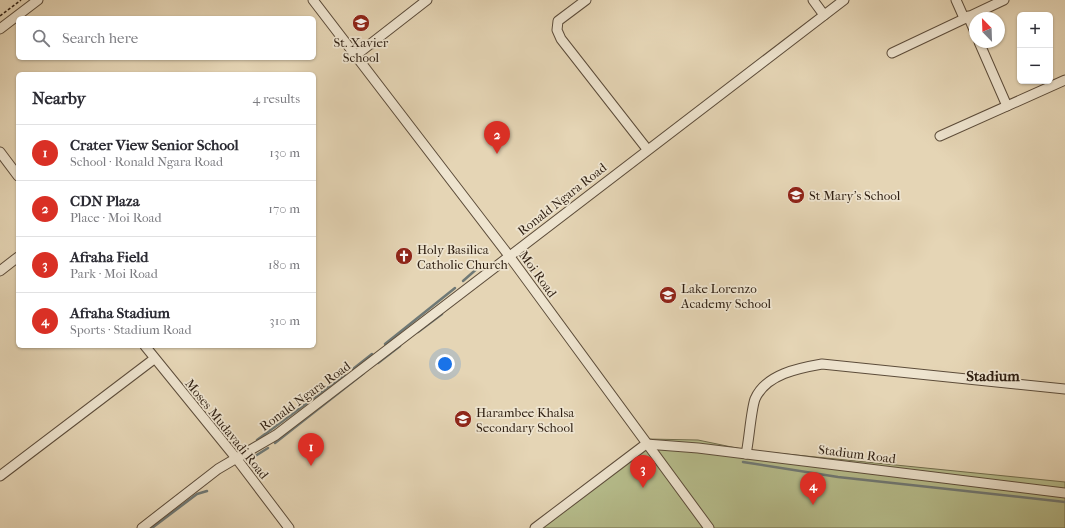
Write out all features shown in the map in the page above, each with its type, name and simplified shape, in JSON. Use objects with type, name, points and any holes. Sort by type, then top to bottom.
[{"type":"street","points":[[17,16],[38,0]]},
{"type":"street","name":"Moi Road","points":[[313,0],[510,257],[709,528]]},
{"type":"street","points":[[356,56],[427,0]]},
{"type":"street","points":[[586,0],[558,21],[557,30],[561,39],[647,149]]},
{"type":"street","points":[[813,0],[824,15]]},
{"type":"street","name":"Ronald Ngara Road","points":[[142,528],[199,483],[236,458],[276,436],[510,257],[647,149],[739,82],[844,0]]},
{"type":"street","points":[[956,0],[969,22]]},
{"type":"street","points":[[892,53],[1004,0]]},
{"type":"street","points":[[0,29],[16,17]]},
{"type":"street","points":[[982,48],[1007,106]]},
{"type":"street","points":[[940,136],[1065,80]]},
{"type":"street","points":[[0,152],[16,173]]},
{"type":"street","points":[[0,271],[16,259]]},
{"type":"street","name":"Moses Mudavadi Road","points":[[146,348],[236,458],[289,528]]},
{"type":"street","points":[[0,476],[154,359]]},
{"type":"street","points":[[746,454],[755,398],[765,386],[781,375],[798,368],[822,364],[1065,389]]},
{"type":"street","points":[[535,528],[646,444]]},
{"type":"street","name":"Stadium Road","points":[[646,444],[746,454],[1065,492]]},
{"type":"path","points":[[0,16],[22,0]]},
{"type":"green space","points":[[648,439],[698,440],[746,450],[1065,482],[1065,528],[532,528]]},
{"type":"waterway","points":[[373,48],[378,43]]},
{"type":"waterway","points":[[463,281],[480,266]]},
{"type":"waterway","points":[[385,344],[455,288]]},
{"type":"waterway","points":[[418,332],[442,314]]},
{"type":"waterway","points":[[378,363],[400,346]]},
{"type":"waterway","points":[[353,369],[372,354]]},
{"type":"waterway","points":[[275,443],[364,373]]},
{"type":"waterway","points":[[257,440],[345,375]]},
{"type":"waterway","points":[[252,458],[268,448]]},
{"type":"waterway","points":[[743,462],[838,477],[1065,502]]},
{"type":"waterway","points":[[152,528],[197,494],[207,491]]},
{"type":"place","name":"St. Xavier School","points":[[361,23]]},
{"type":"place","name":"CDN Plaza","points":[[497,154]]},
{"type":"place","name":"St Mary's School","points":[[796,195]]},
{"type":"place","name":"Holy Basilica Catholic Church","points":[[404,256]]},
{"type":"place","name":"Lake Lorenzo Academy School","points":[[668,295]]},
{"type":"place","name":"Harambee Khalsa Secondary School","points":[[463,419]]},
{"type":"place","name":"Crater View Senior School","points":[[311,466]]},
{"type":"place","name":"Afraha Field","points":[[643,488]]},
{"type":"place","name":"Afraha Stadium","points":[[813,505]]},
{"type":"district","name":"Stadium","points":[[993,376]]}]
